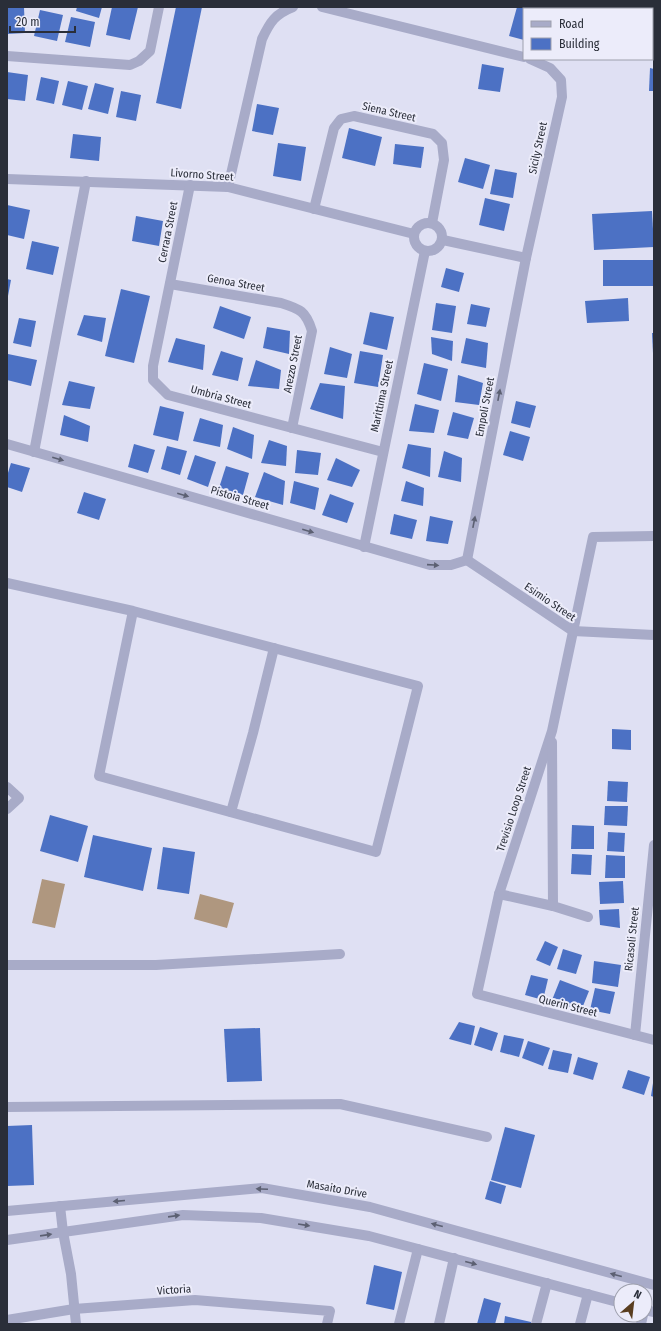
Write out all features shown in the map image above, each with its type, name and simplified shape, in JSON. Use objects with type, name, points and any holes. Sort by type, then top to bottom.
[{"type":"street","points":[[7,56],[130,65],[139,61],[150,51],[159,7]]},
{"type":"street","points":[[228,187],[262,39],[269,24],[279,14],[293,7]]},
{"type":"street","points":[[322,7],[523,57]]},
{"type":"street","name":"Sicily Street","points":[[526,258],[562,97],[561,80],[550,68],[532,60]]},
{"type":"street","name":"Siena Street","points":[[314,209],[334,128],[341,119],[354,116],[433,134],[442,143],[444,160],[432,223]]},
{"type":"street","name":"Livorno Street","points":[[7,179],[228,187],[414,234]]},
{"type":"street","points":[[34,452],[86,182]]},
{"type":"street","name":"Cerrara Street","points":[[170,284],[190,185]]},
{"type":"street","points":[[432,223],[441,230],[442,240],[436,250],[425,251],[416,245],[414,234],[421,225],[432,223]]},
{"type":"street","points":[[442,240],[526,258]]},
{"type":"street","name":"Marittima Street","points":[[364,546],[425,251]]},
{"type":"street","name":"Empoli Street","points":[[467,560],[526,258]]},
{"type":"street","name":"Genoa Street","points":[[170,284],[281,303],[298,308]]},
{"type":"street","name":"Umbria Street","points":[[170,284],[153,366],[153,380],[168,395],[383,452]]},
{"type":"street","name":"Arezzo Street","points":[[292,428],[312,331],[308,320],[298,308]]},
{"type":"street","name":"Pistoia Street","points":[[7,444],[430,565],[451,565],[467,560]]},
{"type":"street","name":"Trevisio Loop Street","points":[[477,994],[499,894],[552,732],[593,537],[654,536]]},
{"type":"street","name":"Esimio Street","points":[[467,560],[573,631],[654,635]]},
{"type":"street","points":[[7,583],[133,611],[418,686],[376,852],[99,776],[133,611]]},
{"type":"street","points":[[231,812],[253,733],[274,648]]},
{"type":"street","points":[[552,732],[553,906]]},
{"type":"street","points":[[7,787],[19,798],[7,809]]},
{"type":"street","name":"Ricasoli Street","points":[[634,1035],[654,845]]},
{"type":"street","points":[[499,894],[553,906],[588,917]]},
{"type":"street","points":[[7,965],[156,965],[340,954]]},
{"type":"street","name":"Querin Street","points":[[477,994],[654,1040]]},
{"type":"street","points":[[7,1107],[340,1104],[487,1137]]},
{"type":"street","name":"Masaito Drive","points":[[7,1211],[262,1188],[370,1207],[654,1285]]},
{"type":"street","points":[[60,1206],[71,1274],[76,1324]]},
{"type":"street","points":[[7,1240],[183,1215],[261,1218],[368,1236],[613,1301]]},
{"type":"street","points":[[399,1324],[418,1249]]},
{"type":"street","points":[[439,1324],[454,1258]]},
{"type":"street","points":[[536,1324],[547,1283]]},
{"type":"street","points":[[580,1324],[588,1294]]},
{"type":"street","name":"Victoria","points":[[7,1320],[74,1309],[195,1300],[330,1311],[327,1324]]},
{"type":"shaded area","points":[[42,879],[65,884],[55,928],[32,923]]},
{"type":"shaded area","points":[[200,894],[234,903],[227,928],[194,919]]},
{"type":"building","points":[[7,7],[24,7],[25,33],[7,34]]},
{"type":"building","points":[[77,7],[102,7],[99,18],[76,11]]},
{"type":"building","points":[[112,7],[138,7],[130,40],[106,35]]},
{"type":"building","points":[[176,7],[202,7],[181,109],[156,103]]},
{"type":"building","points":[[517,7],[534,8],[523,8],[523,40],[509,36]]},
{"type":"building","points":[[40,10],[63,15],[57,41],[34,36]]},
{"type":"building","points":[[71,17],[95,22],[90,47],[65,42]]},
{"type":"building","points":[[482,64],[504,68],[500,92],[478,89]]},
{"type":"building","points":[[650,68],[654,69],[654,91],[649,91]]},
{"type":"building","points":[[7,72],[28,75],[25,101],[7,99]]},
{"type":"building","points":[[41,77],[59,81],[54,104],[36,100]]},
{"type":"building","points":[[68,81],[88,86],[82,110],[62,105]]},
{"type":"building","points":[[95,83],[114,88],[108,114],[88,109]]},
{"type":"building","points":[[121,91],[141,95],[136,121],[116,117]]},
{"type":"building","points":[[257,104],[279,108],[273,135],[252,131]]},
{"type":"building","points":[[349,128],[382,137],[375,166],[342,158]]},
{"type":"building","points":[[73,134],[101,137],[99,161],[70,158]]},
{"type":"building","points":[[278,143],[306,147],[301,181],[273,176]]},
{"type":"building","points":[[395,144],[424,147],[421,168],[393,164]]},
{"type":"building","points":[[465,158],[490,165],[483,189],[458,182]]},
{"type":"building","points":[[495,169],[517,173],[513,198],[490,194]]},
{"type":"building","points":[[485,198],[510,204],[504,231],[479,225]]},
{"type":"building","points":[[7,205],[30,210],[24,239],[7,235]]},
{"type":"building","points":[[652,211],[654,247],[594,250],[592,214]]},
{"type":"building","points":[[136,216],[163,221],[159,246],[132,241]]},
{"type":"building","points":[[32,241],[59,247],[53,275],[26,269]]},
{"type":"building","points":[[603,260],[653,260],[653,286],[603,286]]},
{"type":"building","points":[[446,268],[464,273],[459,292],[441,287]]},
{"type":"building","points":[[7,279],[11,280],[8,296],[7,296]]},
{"type":"building","points":[[121,289],[150,296],[134,363],[105,356]]},
{"type":"building","points":[[628,298],[629,321],[587,323],[585,301]]},
{"type":"building","points":[[436,303],[456,306],[452,333],[432,330]]},
{"type":"building","points":[[471,304],[490,308],[486,327],[467,324]]},
{"type":"building","points":[[220,306],[251,317],[244,339],[213,328]]},
{"type":"building","points":[[370,312],[394,317],[387,350],[363,344]]},
{"type":"building","points":[[84,315],[106,318],[102,342],[77,335]]},
{"type":"building","points":[[19,318],[36,321],[31,347],[13,343]]},
{"type":"building","points":[[267,327],[290,331],[289,354],[263,348]]},
{"type":"building","points":[[652,333],[654,333],[654,353],[653,353]]},
{"type":"building","points":[[431,337],[453,341],[452,361],[432,354]]},
{"type":"building","points":[[176,338],[205,345],[203,370],[168,362]]},
{"type":"building","points":[[466,338],[488,343],[486,368],[461,363]]},
{"type":"building","points":[[330,347],[352,354],[347,378],[324,374]]},
{"type":"building","points":[[221,351],[243,358],[238,381],[212,375]]},
{"type":"building","points":[[360,351],[383,355],[378,387],[354,383]]},
{"type":"building","points":[[8,354],[37,360],[31,386],[7,380]]},
{"type":"building","points":[[256,360],[281,370],[279,389],[248,386]]},
{"type":"building","points":[[424,363],[448,369],[441,401],[417,394]]},
{"type":"building","points":[[458,375],[483,383],[479,405],[455,402]]},
{"type":"building","points":[[69,381],[95,387],[90,409],[62,405]]},
{"type":"building","points":[[320,383],[345,386],[343,419],[310,409]]},
{"type":"building","points":[[516,401],[536,406],[530,428],[511,423]]},
{"type":"building","points":[[415,404],[439,410],[434,433],[409,431]]},
{"type":"building","points":[[160,406],[184,412],[178,441],[153,435]]},
{"type":"building","points":[[453,412],[474,418],[468,439],[447,435]]},
{"type":"building","points":[[64,415],[90,426],[88,442],[60,435]]},
{"type":"building","points":[[200,418],[223,425],[220,447],[193,441]]},
{"type":"building","points":[[233,427],[254,435],[252,459],[227,449]]},
{"type":"building","points":[[510,431],[530,437],[523,461],[503,455]]},
{"type":"building","points":[[269,440],[287,446],[286,466],[261,463]]},
{"type":"building","points":[[134,444],[155,450],[148,473],[128,467]]},
{"type":"building","points":[[408,444],[431,448],[430,477],[402,468]]},
{"type":"building","points":[[167,446],[187,451],[180,475],[161,469]]},
{"type":"building","points":[[297,450],[321,453],[318,475],[295,473]]},
{"type":"building","points":[[444,451],[462,458],[461,482],[438,477]]},
{"type":"building","points":[[195,455],[216,462],[208,487],[187,479]]},
{"type":"building","points":[[336,458],[360,470],[352,487],[327,480]]},
{"type":"building","points":[[11,463],[30,468],[22,492],[7,487],[7,476]]},
{"type":"building","points":[[226,466],[249,473],[243,495],[219,488]]},
{"type":"building","points":[[264,472],[285,481],[283,505],[255,497]]},
{"type":"building","points":[[294,481],[319,488],[315,510],[290,503]]},
{"type":"building","points":[[406,481],[424,488],[423,506],[401,501]]},
{"type":"building","points":[[84,492],[106,499],[99,520],[77,513]]},
{"type":"building","points":[[330,494],[354,503],[347,523],[322,515]]},
{"type":"building","points":[[394,514],[417,520],[412,539],[390,534]]},
{"type":"building","points":[[430,516],[453,521],[448,544],[426,541]]},
{"type":"building","points":[[612,729],[631,730],[631,750],[612,749]]},
{"type":"building","points":[[608,781],[628,782],[627,802],[607,801]]},
{"type":"building","points":[[605,806],[628,806],[627,826],[604,825]]},
{"type":"building","points":[[50,815],[88,826],[78,862],[40,851]]},
{"type":"building","points":[[572,825],[594,826],[594,849],[571,849]]},
{"type":"building","points":[[608,832],[625,833],[624,852],[607,851]]},
{"type":"building","points":[[93,835],[152,848],[143,891],[84,877]]},
{"type":"building","points":[[163,847],[195,852],[189,894],[157,889]]},
{"type":"building","points":[[572,854],[592,855],[591,875],[571,874]]},
{"type":"building","points":[[606,855],[625,856],[625,878],[605,878]]},
{"type":"building","points":[[623,881],[624,903],[600,904],[599,882]]},
{"type":"building","points":[[619,909],[620,928],[600,925],[599,910]]},
{"type":"building","points":[[545,941],[558,947],[550,966],[536,960]]},
{"type":"building","points":[[563,949],[582,955],[576,974],[557,969]]},
{"type":"building","points":[[594,961],[621,965],[618,987],[592,983]]},
{"type":"building","points":[[531,975],[548,979],[543,1000],[525,995]]},
{"type":"building","points":[[560,980],[589,991],[581,1011],[552,1000]]},
{"type":"building","points":[[595,988],[615,992],[610,1014],[590,1010]]},
{"type":"building","points":[[459,1022],[475,1026],[471,1045],[449,1039]]},
{"type":"building","points":[[480,1027],[498,1033],[492,1051],[474,1045]]},
{"type":"building","points":[[260,1028],[262,1081],[227,1082],[224,1029]]},
{"type":"building","points":[[504,1035],[524,1039],[519,1057],[500,1052]]},
{"type":"building","points":[[528,1041],[550,1048],[543,1066],[522,1058]]},
{"type":"building","points":[[553,1050],[572,1054],[568,1073],[548,1069]]},
{"type":"building","points":[[578,1057],[598,1063],[593,1080],[573,1074]]},
{"type":"building","points":[[628,1070],[650,1077],[644,1095],[622,1088]]},
{"type":"building","points":[[654,1083],[654,1097],[651,1096]]},
{"type":"building","points":[[32,1125],[34,1185],[7,1186],[7,1126]]},
{"type":"building","points":[[505,1127],[535,1135],[521,1188],[491,1180]]},
{"type":"building","points":[[490,1181],[506,1186],[501,1204],[485,1199]]},
{"type":"building","points":[[374,1265],[402,1272],[394,1310],[366,1304]]},
{"type":"building","points":[[484,1298],[501,1303],[495,1324],[477,1324]]},
{"type":"building","points":[[505,1316],[531,1322],[531,1324],[504,1324]]}]
